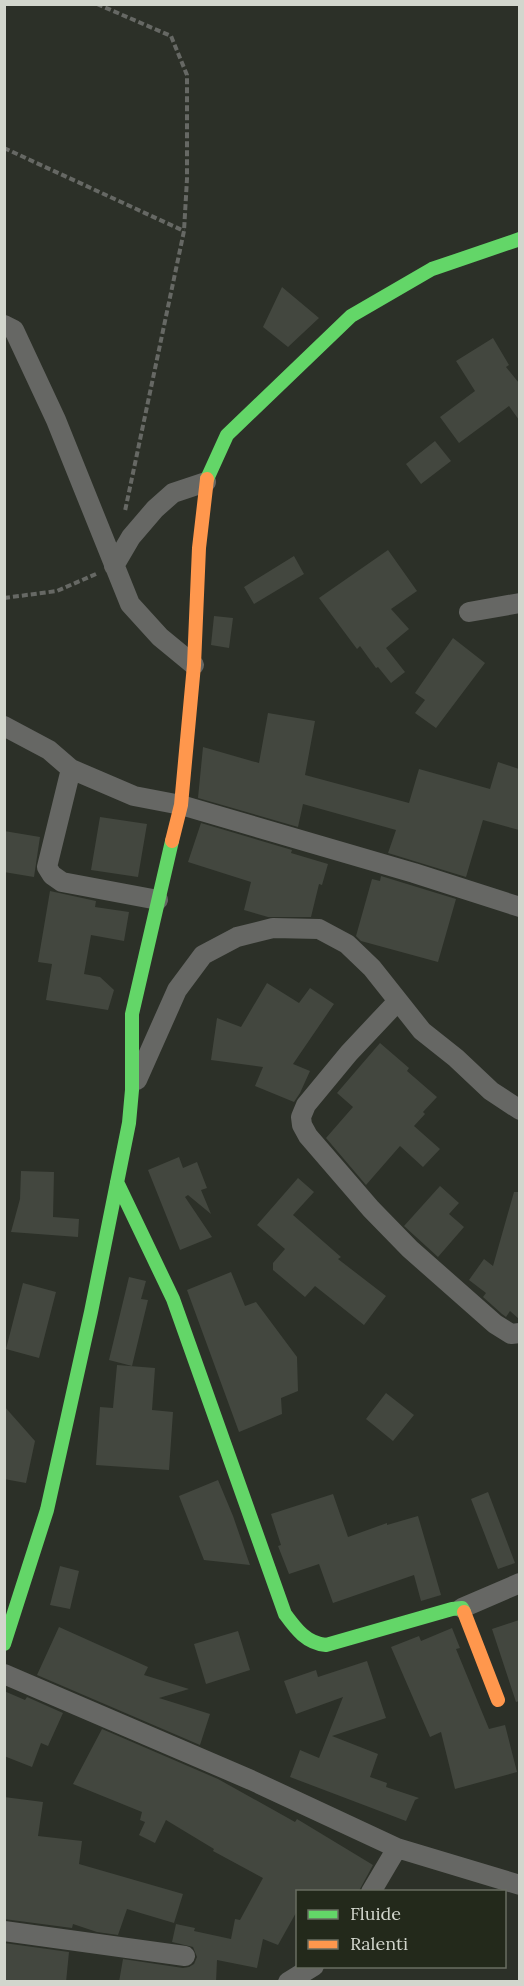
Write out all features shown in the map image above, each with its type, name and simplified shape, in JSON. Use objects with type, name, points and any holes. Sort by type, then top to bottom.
[{"type":"street","points":[[4,1644],[47,1510],[91,1312],[129,1123],[132,1090],[132,1014],[181,805],[194,665],[199,548],[206,482],[227,435],[351,316],[432,269],[519,239]]},
{"type":"street","points":[[4,325],[14,330],[46,400],[130,604],[160,637],[194,665]]},
{"type":"street","points":[[114,566],[131,537],[164,501],[173,493],[206,482]]},
{"type":"street","points":[[469,612],[519,603]]},
{"type":"street","points":[[4,726],[48,750],[71,769],[134,796],[181,805],[414,873],[519,907]]},
{"type":"street","points":[[71,769],[47,867],[52,875],[62,882],[158,900]]},
{"type":"street","points":[[132,1090],[177,990],[203,955],[237,937],[273,928],[319,929],[347,944],[372,968],[422,1031],[456,1058],[491,1091],[519,1110]]},
{"type":"street","points":[[397,1002],[349,1053],[306,1105],[301,1117],[302,1125],[308,1136],[371,1209],[410,1249],[495,1324],[511,1334],[519,1333]]},
{"type":"street","points":[[117,1182],[172,1299],[285,1614],[304,1638],[315,1645],[326,1645],[462,1608],[519,1583]]},
{"type":"street","points":[[462,1608],[498,1700]]},
{"type":"street","points":[[4,1674],[251,1780],[397,1848],[519,1885]]},
{"type":"street","points":[[372,1890],[397,1848]]},
{"type":"street","points":[[4,1931],[185,1956]]},
{"type":"street","points":[[288,1982],[311,1968]]},
{"type":"path","points":[[98,4],[171,36],[187,75],[187,179],[184,231],[123,521]]},
{"type":"path","points":[[4,148],[184,231]]},
{"type":"path","points":[[4,598],[57,591],[114,566]]},
{"type":"building","points":[[282,287],[319,318],[288,347],[263,327]]},
{"type":"building","points":[[493,338],[509,365],[506,367],[519,383],[519,420],[509,406],[459,443],[440,417],[475,391],[456,361]]},
{"type":"building","points":[[435,441],[451,461],[421,484],[406,464]]},
{"type":"building","points":[[388,550],[417,591],[391,609],[409,629],[386,648],[405,672],[391,683],[378,667],[376,668],[360,646],[357,649],[319,598]]},
{"type":"building","points":[[294,556],[304,574],[254,604],[244,587]]},
{"type":"building","points":[[214,616],[233,618],[229,648],[211,645]]},
{"type":"building","points":[[453,638],[485,663],[436,728],[415,713],[425,700],[415,693]]},
{"type":"building","points":[[268,713],[315,721],[305,775],[409,803],[419,769],[490,789],[498,762],[519,769],[519,830],[483,820],[466,877],[388,853],[396,830],[303,804],[298,827],[198,798],[203,747],[259,763]]},
{"type":"building","points":[[100,817],[147,824],[138,877],[91,870]]},
{"type":"building","points":[[201,823],[292,850],[291,853],[328,864],[322,885],[319,884],[311,917],[268,917],[244,910],[251,882],[188,862]]},
{"type":"building","points":[[4,831],[40,837],[34,877],[4,872]]},
{"type":"building","points":[[381,876],[456,899],[438,962],[361,941],[356,936],[372,879],[380,881]]},
{"type":"building","points":[[50,891],[96,901],[95,907],[129,912],[124,941],[91,935],[84,974],[100,977],[114,990],[108,1010],[46,1000],[52,964],[38,962]]},
{"type":"building","points":[[267,983],[299,1003],[310,988],[334,1004],[293,1064],[310,1071],[294,1102],[255,1086],[263,1067],[211,1060],[217,1018],[241,1027]]},
{"type":"building","points":[[380,1043],[437,1097],[414,1126],[440,1149],[423,1167],[400,1146],[366,1185],[326,1138],[353,1107],[337,1093]]},
{"type":"building","points":[[179,1157],[183,1168],[197,1162],[207,1188],[201,1190],[211,1214],[188,1195],[185,1197],[212,1237],[180,1250],[148,1170]]},
{"type":"building","points":[[21,1171],[54,1172],[53,1217],[79,1219],[78,1237],[11,1232],[20,1199]]},
{"type":"building","points":[[298,1178],[314,1192],[293,1215],[341,1257],[338,1259],[386,1296],[364,1325],[315,1286],[305,1297],[273,1270],[273,1263],[285,1249],[257,1225]]},
{"type":"building","points":[[440,1186],[459,1203],[449,1214],[464,1227],[438,1257],[404,1226]]},
{"type":"building","points":[[514,1192],[519,1192],[519,1319],[510,1311],[506,1317],[502,1314],[483,1297],[486,1293],[469,1280],[484,1259],[493,1266]]},
{"type":"building","points":[[231,1272],[245,1306],[256,1302],[297,1357],[298,1391],[281,1398],[282,1414],[239,1432],[187,1290]]},
{"type":"building","points":[[129,1277],[146,1281],[141,1299],[148,1300],[132,1366],[109,1360]]},
{"type":"building","points":[[23,1283],[56,1292],[39,1358],[6,1349]]},
{"type":"building","points":[[117,1365],[155,1368],[152,1410],[173,1412],[169,1470],[96,1465],[100,1407],[113,1408]]},
{"type":"building","points":[[386,1393],[414,1415],[393,1441],[366,1419]]},
{"type":"building","points":[[4,1406],[35,1441],[26,1483],[4,1479]]},
{"type":"building","points":[[218,1480],[250,1565],[204,1560],[179,1496]]},
{"type":"building","points":[[488,1492],[515,1563],[498,1569],[471,1499]]},
{"type":"building","points":[[333,1494],[348,1537],[387,1523],[387,1525],[418,1516],[441,1595],[421,1601],[414,1575],[333,1603],[319,1564],[289,1574],[278,1546],[281,1545],[271,1514]]},
{"type":"building","points":[[60,1566],[79,1571],[70,1609],[50,1605]]},
{"type":"building","points":[[519,1620],[519,1701],[516,1702],[492,1629]]},
{"type":"building","points":[[59,1627],[148,1667],[144,1675],[189,1689],[159,1698],[210,1714],[200,1745],[37,1675]]},
{"type":"building","points":[[452,1628],[460,1648],[456,1649],[489,1729],[505,1725],[517,1772],[455,1789],[441,1732],[430,1737],[391,1647],[419,1636],[421,1641]]},
{"type":"building","points":[[238,1631],[250,1670],[206,1684],[194,1644]]},
{"type":"building","points":[[367,1661],[386,1718],[332,1736],[378,1754],[370,1777],[387,1783],[386,1787],[419,1798],[415,1800],[406,1821],[290,1777],[300,1750],[319,1758],[343,1697],[296,1714],[284,1681],[316,1670],[318,1677]]},
{"type":"building","points":[[4,1691],[25,1700],[27,1697],[63,1713],[48,1746],[41,1743],[32,1767],[4,1756]]},
{"type":"building","points":[[102,1729],[218,1779],[295,1822],[297,1819],[373,1865],[359,1890],[296,1890],[296,1913],[278,1945],[263,1939],[257,1968],[217,1960],[216,1982],[119,1982],[123,1959],[183,1968],[194,1964],[197,1957],[193,1947],[172,1942],[176,1924],[195,1928],[194,1931],[231,1939],[235,1919],[240,1920],[263,1878],[213,1851],[214,1849],[166,1820],[155,1843],[139,1835],[145,1822],[140,1820],[142,1812],[73,1784]]},
{"type":"building","points":[[4,1797],[43,1802],[38,1836],[82,1841],[79,1864],[183,1894],[174,1923],[127,1909],[118,1935],[97,1932],[73,1924],[72,1928],[4,1919]]},
{"type":"building","points":[[4,1943],[69,1952],[66,1982],[4,1982]]},
{"type":"traffic: fast","points":[[207,479],[227,435],[351,316],[432,269],[520,239]]},
{"type":"traffic: fast","points":[[4,1644],[47,1510],[91,1312],[129,1123],[132,1090],[132,1014],[172,841]]},
{"type":"traffic: fast","points":[[117,1182],[173,1299],[285,1614],[293,1625],[307,1638],[326,1645],[452,1609],[462,1608],[464,1612]]},
{"type":"traffic: slow","points":[[172,841],[181,805],[194,665],[199,548],[207,479]]},
{"type":"traffic: slow","points":[[464,1612],[498,1700]]}]
